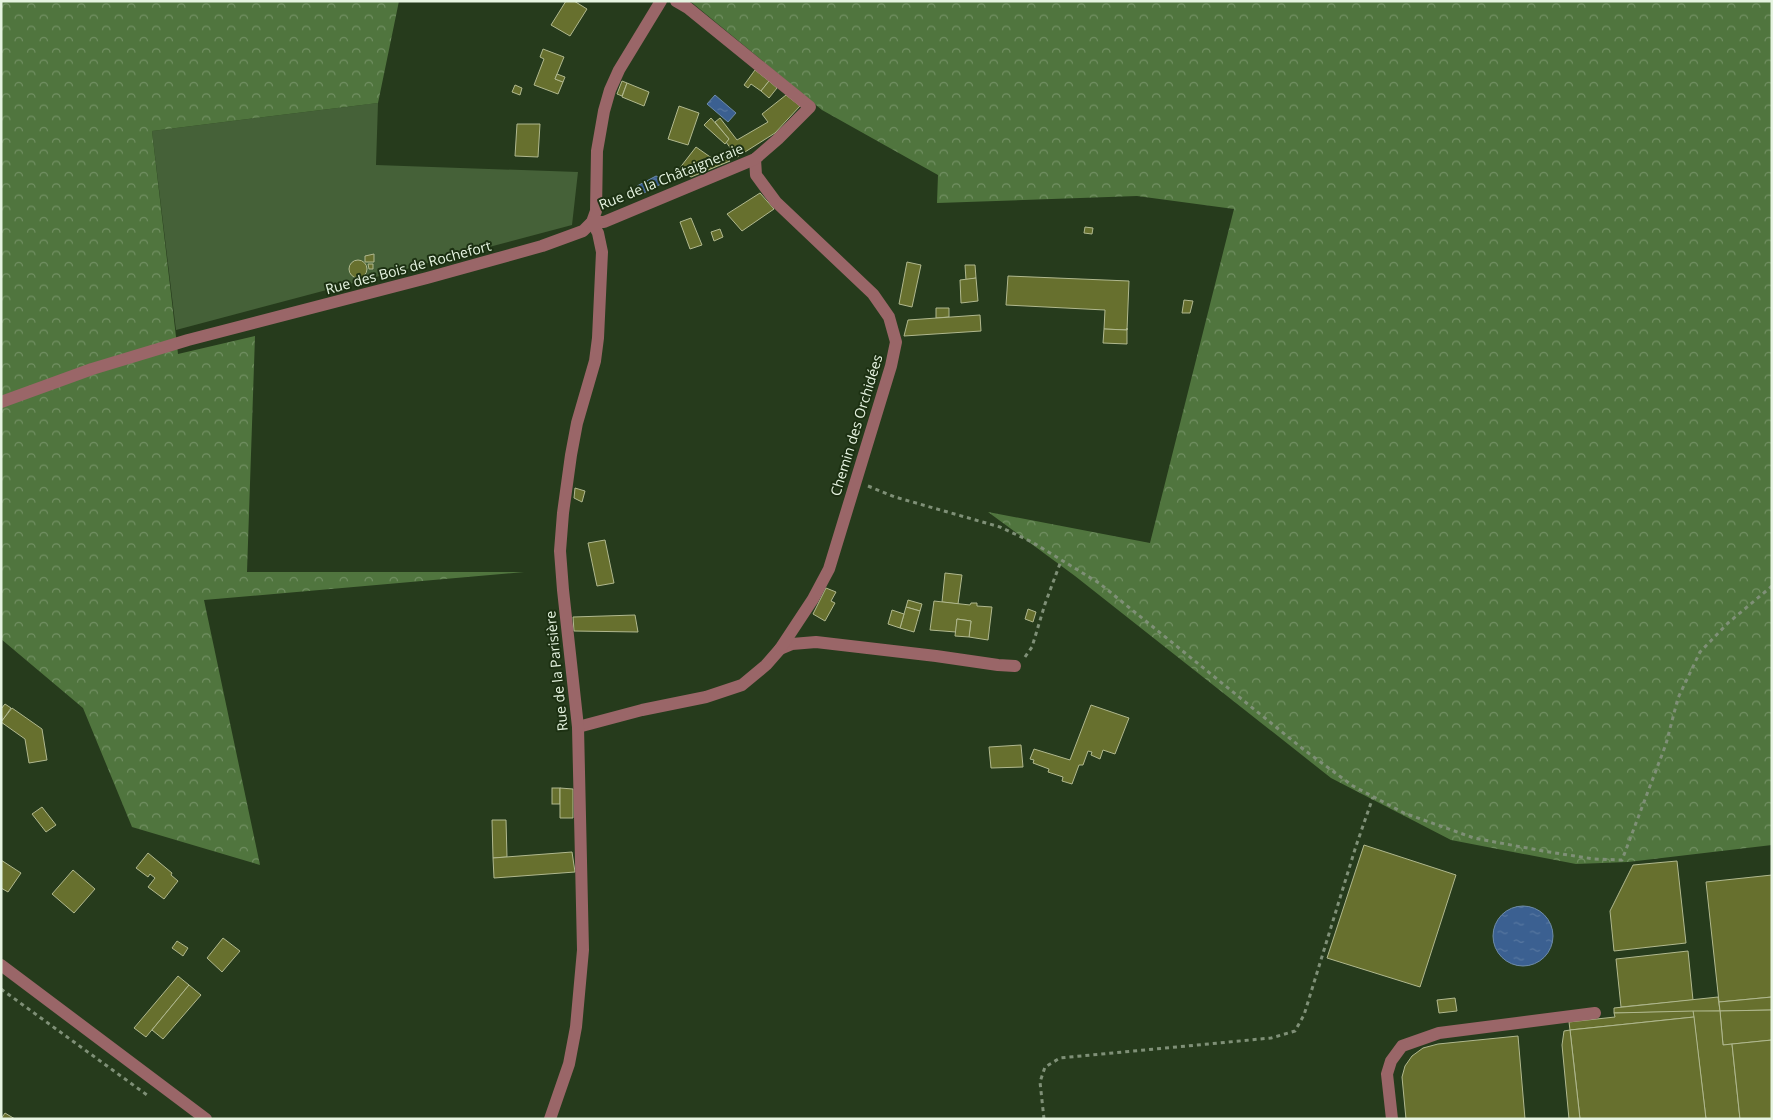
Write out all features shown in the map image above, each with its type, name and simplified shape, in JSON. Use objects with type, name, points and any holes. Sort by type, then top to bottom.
[{"type":"street","points":[[592,222],[596,211],[599,137],[610,90],[619,70],[661,1]]},
{"type":"street","name":"Rue de la Châtaigneraie","points":[[592,222],[604,222],[616,218],[755,159],[810,107],[688,8],[676,1]]},
{"type":"street","name":"Chemin des Orchidées","points":[[578,727],[642,710],[706,697],[742,684],[766,665],[780,649],[813,599],[829,569],[896,342],[890,317],[873,294],[776,202],[756,174],[755,159]]},
{"type":"street","name":"Rue des Bois de Rochefort","points":[[1,402],[92,369],[188,340],[428,278],[542,246],[583,231],[592,222]]},
{"type":"street","name":"Rue de la Parisière","points":[[550,1119],[571,1055],[576,1027],[582,966],[581,804],[578,727],[562,590],[560,552],[563,512],[571,455],[577,423],[595,361],[598,338],[602,252],[598,233],[592,222]]},
{"type":"street","points":[[780,649],[792,644],[816,642],[1015,666]]},
{"type":"street","points":[[1,964],[206,1119]]},
{"type":"street","points":[[1392,1119],[1387,1074],[1391,1061],[1402,1046],[1438,1033],[1595,1013]]},
{"type":"path","points":[[855,480],[895,497],[1000,527],[1032,542],[1099,583],[1303,749],[1353,786],[1404,813],[1474,838],[1543,852],[1594,859],[1622,860],[1666,744],[1678,698],[1700,652],[1728,623],[1772,586]]},
{"type":"path","points":[[1015,666],[1022,661],[1032,647],[1061,560]]},
{"type":"path","points":[[1044,1119],[1040,1082],[1045,1067],[1060,1058],[1271,1038],[1295,1031],[1304,1015],[1353,855],[1373,797]]},
{"type":"path","points":[[1,989],[150,1097]]},
{"type":"green space","points":[[1,1],[399,1],[378,103],[152,131],[178,354],[255,336],[247,572],[524,572],[204,600],[260,865],[132,827],[83,708],[1,639]]},
{"type":"green space","points":[[690,1],[1772,1],[1772,845],[1628,862],[1576,864],[1451,840],[1331,778],[1075,576],[988,512],[1150,543],[1234,209],[1137,196],[937,203],[938,175],[822,110]]},
{"type":"green space","points":[[378,103],[376,165],[578,172],[572,225],[176,330],[152,131]]},
{"type":"water","points":[[715,95],[736,113],[728,122],[707,104]]},
{"type":"water","points":[[656,176],[661,178],[661,184],[642,194],[637,186]]},
{"type":"water","points":[[1523,906],[1539,911],[1544,915],[1548,920],[1553,936],[1548,952],[1544,957],[1539,961],[1523,966],[1507,961],[1502,957],[1498,952],[1493,936],[1498,920],[1502,915],[1507,911]]},
{"type":"building","points":[[566,1],[574,1],[587,9],[570,36],[551,25]]},
{"type":"building","points":[[543,49],[564,57],[555,79],[563,82],[558,94],[534,85],[544,59],[540,57]]},
{"type":"building","points":[[755,70],[769,81],[761,91],[751,84],[748,88],[744,85]]},
{"type":"building","points":[[557,74],[565,77],[563,82],[555,79]]},
{"type":"building","points":[[622,81],[627,83],[622,96],[617,94]]},
{"type":"building","points":[[769,81],[777,88],[769,98],[761,91]]},
{"type":"building","points":[[627,83],[649,92],[644,106],[622,97]]},
{"type":"building","points":[[515,85],[522,88],[520,95],[512,92]]},
{"type":"building","points":[[786,95],[800,106],[775,133],[737,157],[726,142],[729,139],[715,122],[720,118],[737,140],[768,122],[762,114]]},
{"type":"building","points":[[679,106],[699,113],[688,145],[668,139]]},
{"type":"building","points":[[711,118],[729,139],[725,144],[704,125]]},
{"type":"building","points":[[517,124],[540,124],[538,157],[515,156]]},
{"type":"building","points":[[696,147],[716,161],[721,155],[730,161],[691,177],[679,169]]},
{"type":"building","points":[[760,193],[774,209],[742,231],[727,214]]},
{"type":"building","points":[[691,218],[702,245],[690,249],[680,222]]},
{"type":"building","points":[[1085,227],[1093,228],[1092,234],[1084,233]]},
{"type":"building","points":[[720,229],[723,237],[714,241],[711,232]]},
{"type":"building","points":[[374,254],[374,262],[365,262],[365,256]]},
{"type":"building","points":[[354,260],[362,260],[367,265],[365,276],[354,278],[349,273],[349,265]]},
{"type":"building","points":[[907,262],[921,265],[912,307],[899,304]]},
{"type":"building","points":[[368,264],[373,264],[373,269],[369,269]]},
{"type":"building","points":[[965,265],[975,265],[976,278],[966,280]]},
{"type":"building","points":[[1008,276],[1129,281],[1127,330],[1104,329],[1105,310],[1006,305]]},
{"type":"building","points":[[976,278],[978,301],[961,303],[960,280]]},
{"type":"building","points":[[1184,300],[1193,301],[1190,313],[1182,313]]},
{"type":"building","points":[[936,308],[949,308],[949,317],[936,318]]},
{"type":"building","points":[[980,315],[981,331],[904,336],[908,320]]},
{"type":"building","points":[[1104,329],[1127,330],[1127,344],[1103,343]]},
{"type":"building","points":[[575,488],[585,491],[582,502],[574,498]]},
{"type":"building","points":[[605,540],[614,583],[597,586],[588,543]]},
{"type":"building","points":[[945,573],[962,575],[958,604],[942,602]]},
{"type":"building","points":[[826,588],[836,592],[831,601],[835,603],[825,621],[813,614]]},
{"type":"building","points":[[908,600],[922,604],[920,611],[906,607]]},
{"type":"building","points":[[934,601],[970,605],[971,603],[977,603],[977,606],[992,607],[988,640],[969,637],[971,621],[957,619],[956,632],[930,630]]},
{"type":"building","points":[[906,607],[920,611],[914,632],[900,628]]},
{"type":"building","points":[[1028,609],[1036,612],[1033,622],[1025,619]]},
{"type":"building","points":[[892,610],[904,614],[900,628],[888,624]]},
{"type":"building","points":[[635,615],[638,632],[574,631],[573,617]]},
{"type":"building","points":[[957,619],[971,621],[969,637],[955,636]]},
{"type":"building","points":[[5,704],[11,708],[2,721],[1,709]]},
{"type":"building","points":[[1091,705],[1129,718],[1115,754],[1103,750],[1100,759],[1091,755],[1092,752],[1088,751],[1083,765],[1079,765],[1072,784],[1062,781],[1063,777],[1048,772],[1049,769],[1033,763],[1034,760],[1030,759],[1034,749],[1070,760]]},
{"type":"building","points":[[12,708],[42,729],[47,760],[29,763],[25,739],[1,722]]},
{"type":"building","points":[[1021,745],[1023,767],[991,768],[989,747]]},
{"type":"building","points":[[552,788],[560,788],[560,804],[552,804]]},
{"type":"building","points":[[560,788],[573,789],[573,818],[560,818]]},
{"type":"building","points":[[42,807],[56,825],[46,832],[32,814]]},
{"type":"building","points":[[492,820],[506,820],[507,857],[493,858]]},
{"type":"building","points":[[1364,845],[1456,875],[1420,987],[1327,958]]},
{"type":"building","points":[[572,852],[575,872],[494,878],[493,858]]},
{"type":"building","points":[[148,853],[172,873],[171,875],[178,881],[164,899],[148,887],[155,878],[150,874],[148,877],[136,868]]},
{"type":"building","points":[[1,860],[21,873],[8,892],[1,888]]},
{"type":"building","points":[[1677,861],[1686,943],[1614,951],[1610,911],[1633,865]]},
{"type":"building","points":[[73,870],[95,889],[74,913],[52,894]]},
{"type":"building","points":[[1772,875],[1772,997],[1719,1002],[1706,882]]},
{"type":"building","points":[[223,938],[240,951],[222,972],[207,958]]},
{"type":"building","points":[[177,941],[188,948],[183,956],[172,948]]},
{"type":"building","points":[[1688,951],[1693,1000],[1621,1007],[1616,959]]},
{"type":"building","points":[[178,976],[189,985],[146,1037],[134,1028]]},
{"type":"building","points":[[189,985],[201,995],[163,1039],[152,1030]]},
{"type":"building","points":[[1718,997],[1720,1011],[1614,1013],[1614,1008]]},
{"type":"building","points":[[1772,997],[1772,1010],[1720,1011],[1719,1002]]},
{"type":"building","points":[[1455,998],[1457,1011],[1439,1013],[1437,1000]]},
{"type":"building","points":[[1772,1010],[1772,1040],[1723,1045],[1720,1011]]},
{"type":"building","points":[[1693,1011],[1720,1011],[1723,1045],[1732,1044],[1740,1119],[1706,1119]]},
{"type":"building","points":[[1693,1011],[1694,1017],[1570,1030],[1569,1022],[1615,1017],[1614,1013]]},
{"type":"building","points":[[1694,1017],[1706,1119],[1580,1119],[1570,1030]]},
{"type":"building","points":[[1570,1030],[1580,1119],[1569,1119],[1562,1045],[1564,1031]]},
{"type":"building","points":[[1518,1036],[1525,1119],[1406,1119],[1402,1077],[1405,1066],[1412,1056],[1423,1048],[1438,1044]]},
{"type":"building","points":[[1772,1040],[1772,1119],[1740,1119],[1732,1044]]},
{"type":"building","points":[[5,1113],[15,1119],[1,1119]]}]
